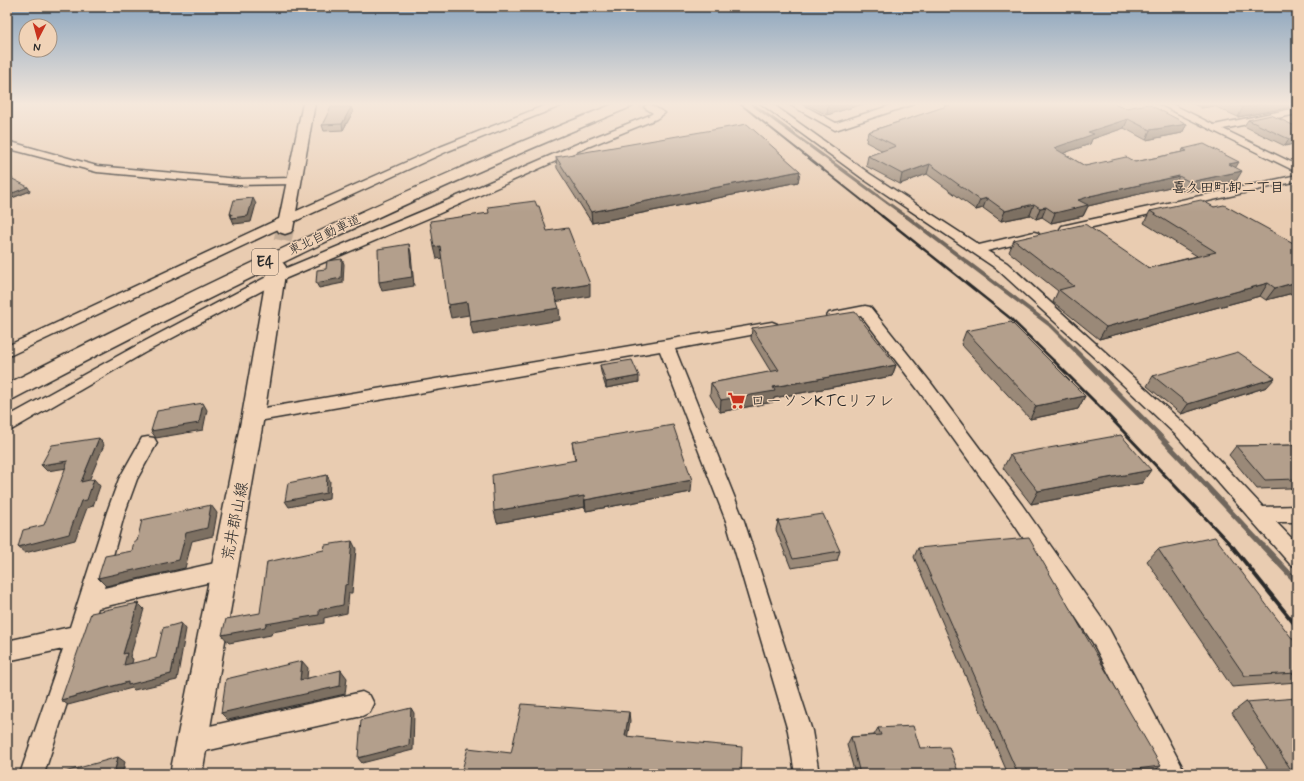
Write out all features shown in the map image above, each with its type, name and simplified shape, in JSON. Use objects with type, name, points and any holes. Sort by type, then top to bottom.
[{"type":"highway","name":"東北自動車道","points":[[7,393],[140,324],[279,256],[525,139]]},
{"type":"highway","name":"東北自動車道","points":[[7,376],[123,317],[288,239],[418,180],[526,139]]},
{"type":"highway","points":[[522,141],[528,139]]},
{"type":"main road","points":[[286,224],[302,139]]},
{"type":"main road","name":"荒井郡山線","points":[[186,774],[253,416],[277,272]]},
{"type":"street","points":[[7,352],[286,224],[444,149],[468,139]]},
{"type":"street","points":[[7,425],[277,272],[434,211],[597,139]]},
{"type":"street","points":[[815,139],[866,176],[978,249],[1014,276],[1184,433],[1297,558]]},
{"type":"street","points":[[1236,139],[1297,169]]},
{"type":"street","points":[[1252,139],[1297,161]]},
{"type":"street","points":[[7,144],[97,169],[239,182],[294,181]]},
{"type":"street","points":[[978,249],[1297,178]]},
{"type":"street","points":[[819,319],[865,310],[911,369],[1015,510],[1101,636],[1174,774]]},
{"type":"street","points":[[253,416],[789,324]]},
{"type":"street","points":[[666,346],[735,521],[800,731],[807,774]]},
{"type":"street","points":[[32,774],[90,600],[116,512],[128,479],[148,443]]},
{"type":"street","points":[[1257,515],[1297,514]]},
{"type":"street","points":[[90,600],[224,570]]},
{"type":"street","points":[[7,650],[78,635]]},
{"type":"street","points":[[192,742],[362,704]]},
{"type":"building","points":[[658,139],[764,139],[800,171],[591,212],[556,157]]},
{"type":"building","points":[[883,139],[1078,139],[1054,148],[1085,166],[1126,157],[1135,162],[1187,151],[1183,149],[1204,144],[1239,162],[1229,164],[1242,171],[1190,182],[1179,176],[1090,196],[1078,200],[1088,205],[1055,213],[1046,207],[1040,208],[1034,204],[1005,211],[987,198],[980,200],[930,164],[902,174],[868,156],[896,146]]},
{"type":"building","points":[[7,176],[28,187],[10,194],[7,193]]},
{"type":"building","points":[[253,198],[248,216],[231,218],[232,214],[230,214],[234,200]]},
{"type":"building","points":[[1201,200],[1214,207],[1224,205],[1297,245],[1297,282],[1275,288],[1268,283],[1106,327],[1059,290],[1074,286],[1014,240],[1085,224],[1149,268],[1216,252],[1150,211]]},
{"type":"building","points":[[535,201],[537,206],[539,206],[547,231],[568,228],[590,284],[553,290],[559,308],[470,322],[467,302],[448,305],[440,246],[434,247],[430,221],[489,213],[488,207]]},
{"type":"building","points":[[409,244],[412,277],[379,282],[378,249]]},
{"type":"building","points":[[342,259],[341,278],[316,283],[317,270],[326,269],[327,261]]},
{"type":"building","points":[[855,312],[896,365],[773,387],[775,391],[721,400],[711,383],[779,370],[752,328]]},
{"type":"building","points":[[1011,322],[1085,396],[1036,406],[966,331]]},
{"type":"building","points":[[1238,352],[1275,378],[1188,404],[1153,376]]},
{"type":"building","points":[[632,360],[639,376],[606,382],[600,365]]},
{"type":"building","points":[[203,403],[199,423],[151,431],[157,411]]},
{"type":"building","points":[[673,425],[692,480],[585,500],[584,496],[494,511],[492,475],[576,460],[572,442]]},
{"type":"building","points":[[1121,435],[1151,470],[1038,491],[1010,455]]},
{"type":"building","points":[[99,438],[81,482],[94,479],[87,500],[81,501],[69,534],[18,547],[23,530],[44,525],[68,461],[41,465],[52,445]]},
{"type":"building","points":[[1297,445],[1297,479],[1265,480],[1236,446]]},
{"type":"building","points":[[327,475],[326,493],[285,501],[288,483]]},
{"type":"building","points":[[211,505],[207,528],[186,533],[179,560],[98,578],[105,556],[132,551],[134,541],[137,541],[142,520]]},
{"type":"building","points":[[823,514],[840,551],[793,559],[778,521]]},
{"type":"building","points":[[1215,537],[1297,645],[1297,673],[1245,676],[1158,549]]},
{"type":"building","points":[[1029,538],[1161,766],[1095,774],[1018,774],[918,548]]},
{"type":"building","points":[[352,541],[348,584],[345,585],[343,605],[319,610],[319,615],[266,624],[265,627],[222,635],[226,619],[260,613],[267,562],[324,550],[325,545]]},
{"type":"building","points":[[138,603],[123,654],[127,653],[124,665],[156,658],[163,628],[181,623],[171,674],[128,685],[128,682],[61,700],[91,613]]},
{"type":"building","points":[[302,661],[300,680],[341,670],[340,686],[221,713],[226,679]]},
{"type":"building","points":[[1297,698],[1297,774],[1294,774],[1246,702]]},
{"type":"building","points":[[522,704],[629,712],[625,736],[742,747],[741,774],[461,774],[468,748],[511,753]]},
{"type":"building","points":[[411,708],[409,745],[358,758],[361,720]]},
{"type":"building","points":[[913,726],[920,748],[949,747],[959,774],[860,774],[851,737],[881,735],[878,728]]},
{"type":"building","points":[[118,757],[114,774],[61,774],[61,773]]},
{"type":"waterway","points":[[801,139],[907,217]]},
{"type":"waterway","points":[[906,216],[1050,325],[1086,361]]},
{"type":"waterway","points":[[1086,361],[1157,433],[1264,547]]},
{"type":"waterway","points":[[1263,546],[1297,582]]},
{"type":"tunnel","points":[[277,267],[285,229]]},
{"type":"railway","points":[[785,139],[883,217]]},
{"type":"railway","points":[[882,216],[1010,318],[1055,362]]},
{"type":"railway","points":[[1055,362],[1104,411],[1233,547]]},
{"type":"railway","points":[[1232,546],[1297,627]]},
{"type":"place","name":"ローソンKTCリフレ","points":[[737,400]]},
{"type":"district","name":"喜久田町卸二丁目","points":[[1228,187]]}]
